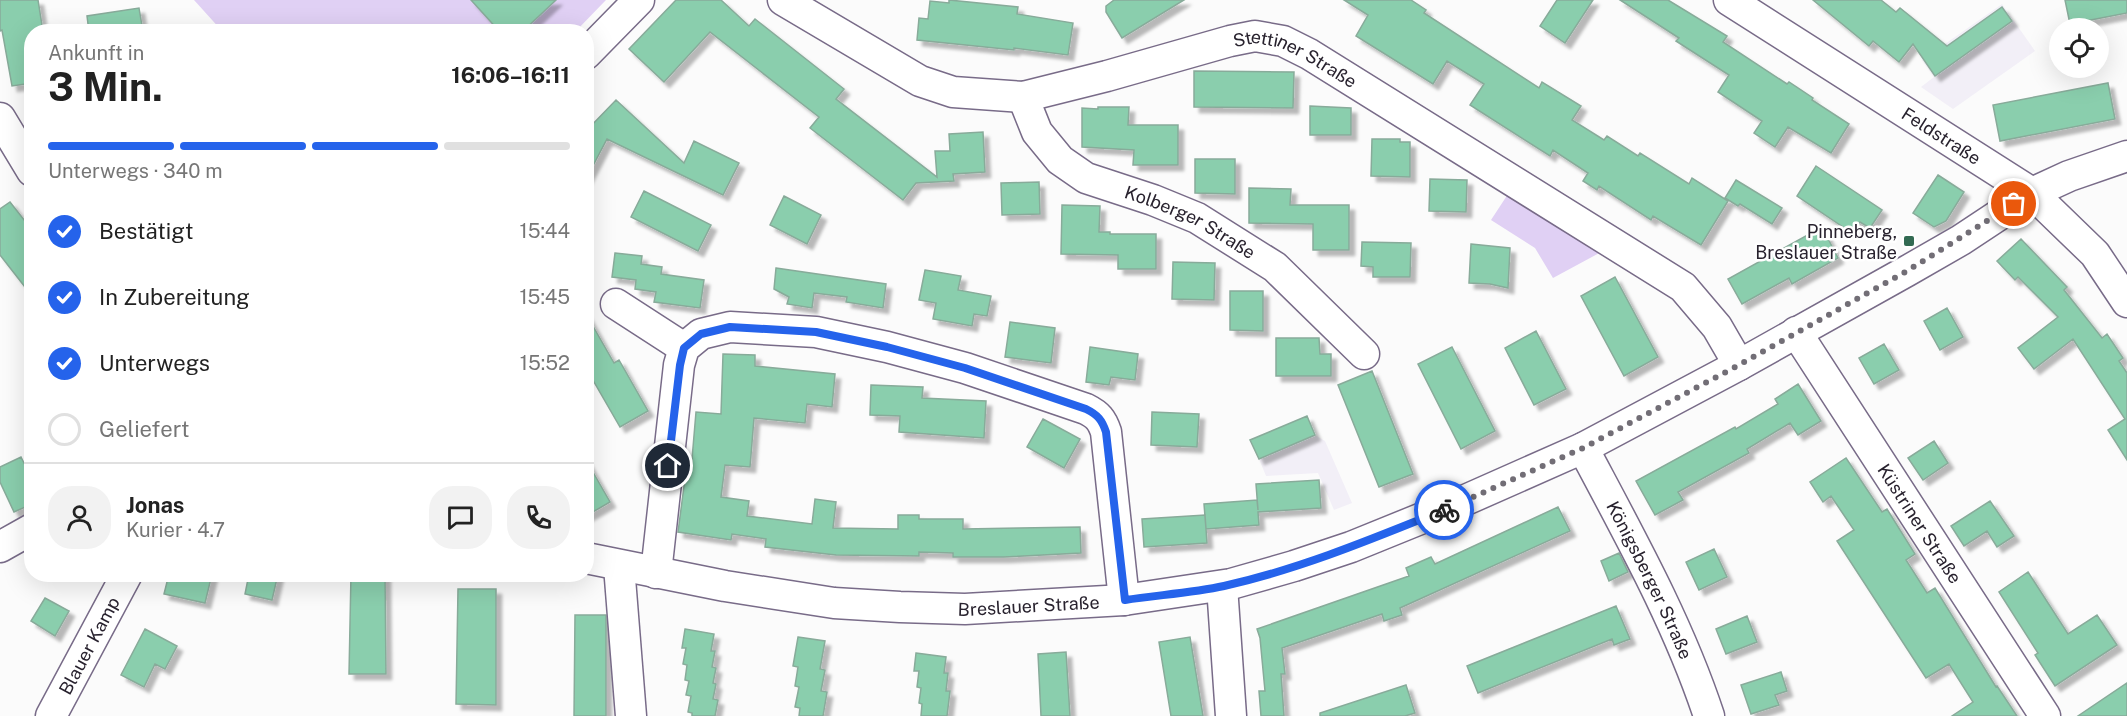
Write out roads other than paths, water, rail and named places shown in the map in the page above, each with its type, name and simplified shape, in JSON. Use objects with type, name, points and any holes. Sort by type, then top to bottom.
[{"type":"street","points":[[594,46],[639,0]]},
{"type":"street","name":"Stettiner Straße","points":[[783,0],[920,81],[953,92],[1023,97],[1107,76],[1230,40],[1255,36],[1283,41],[1309,54],[1683,287],[1717,327],[1739,365]]},
{"type":"street","name":"Feldstraße","points":[[1729,0],[2032,193],[2095,255],[2127,302]]},
{"type":"street","name":"Kolberger Straße","points":[[1023,97],[1037,132],[1060,160],[1086,178],[1153,200],[1197,218],[1275,267],[1364,354]]},
{"type":"street","points":[[0,118],[24,158]]},
{"type":"street","name":"Breslauer Straße","points":[[594,560],[656,573],[834,603],[900,607],[965,609],[1125,600],[1222,586],[1351,548],[1452,507],[1583,448],[1739,365],[1907,271],[1961,240],[2032,193],[2080,172],[2127,156]]},
{"type":"street","points":[[616,304],[684,348]]},
{"type":"street","points":[[656,573],[680,365],[684,348],[701,334],[730,327],[816,332],[887,347],[965,368],[1096,414],[1102,421],[1106,432],[1125,600]]},
{"type":"street","name":"Küstriner Straße","points":[[1796,332],[2045,716]]},
{"type":"street","name":"Königsberger Straße","points":[[1583,448],[1648,571],[1698,683],[1710,716]]},
{"type":"street","points":[[0,547],[24,534]]},
{"type":"street","points":[[619,566],[631,716]]},
{"type":"street","name":"Blauer Kamp","points":[[51,716],[123,582]]},
{"type":"street","points":[[1222,586],[1231,716]]},
{"type":"place","name":"Pinneberg, Breslauer Straße","points":[[1909,241]]}]
